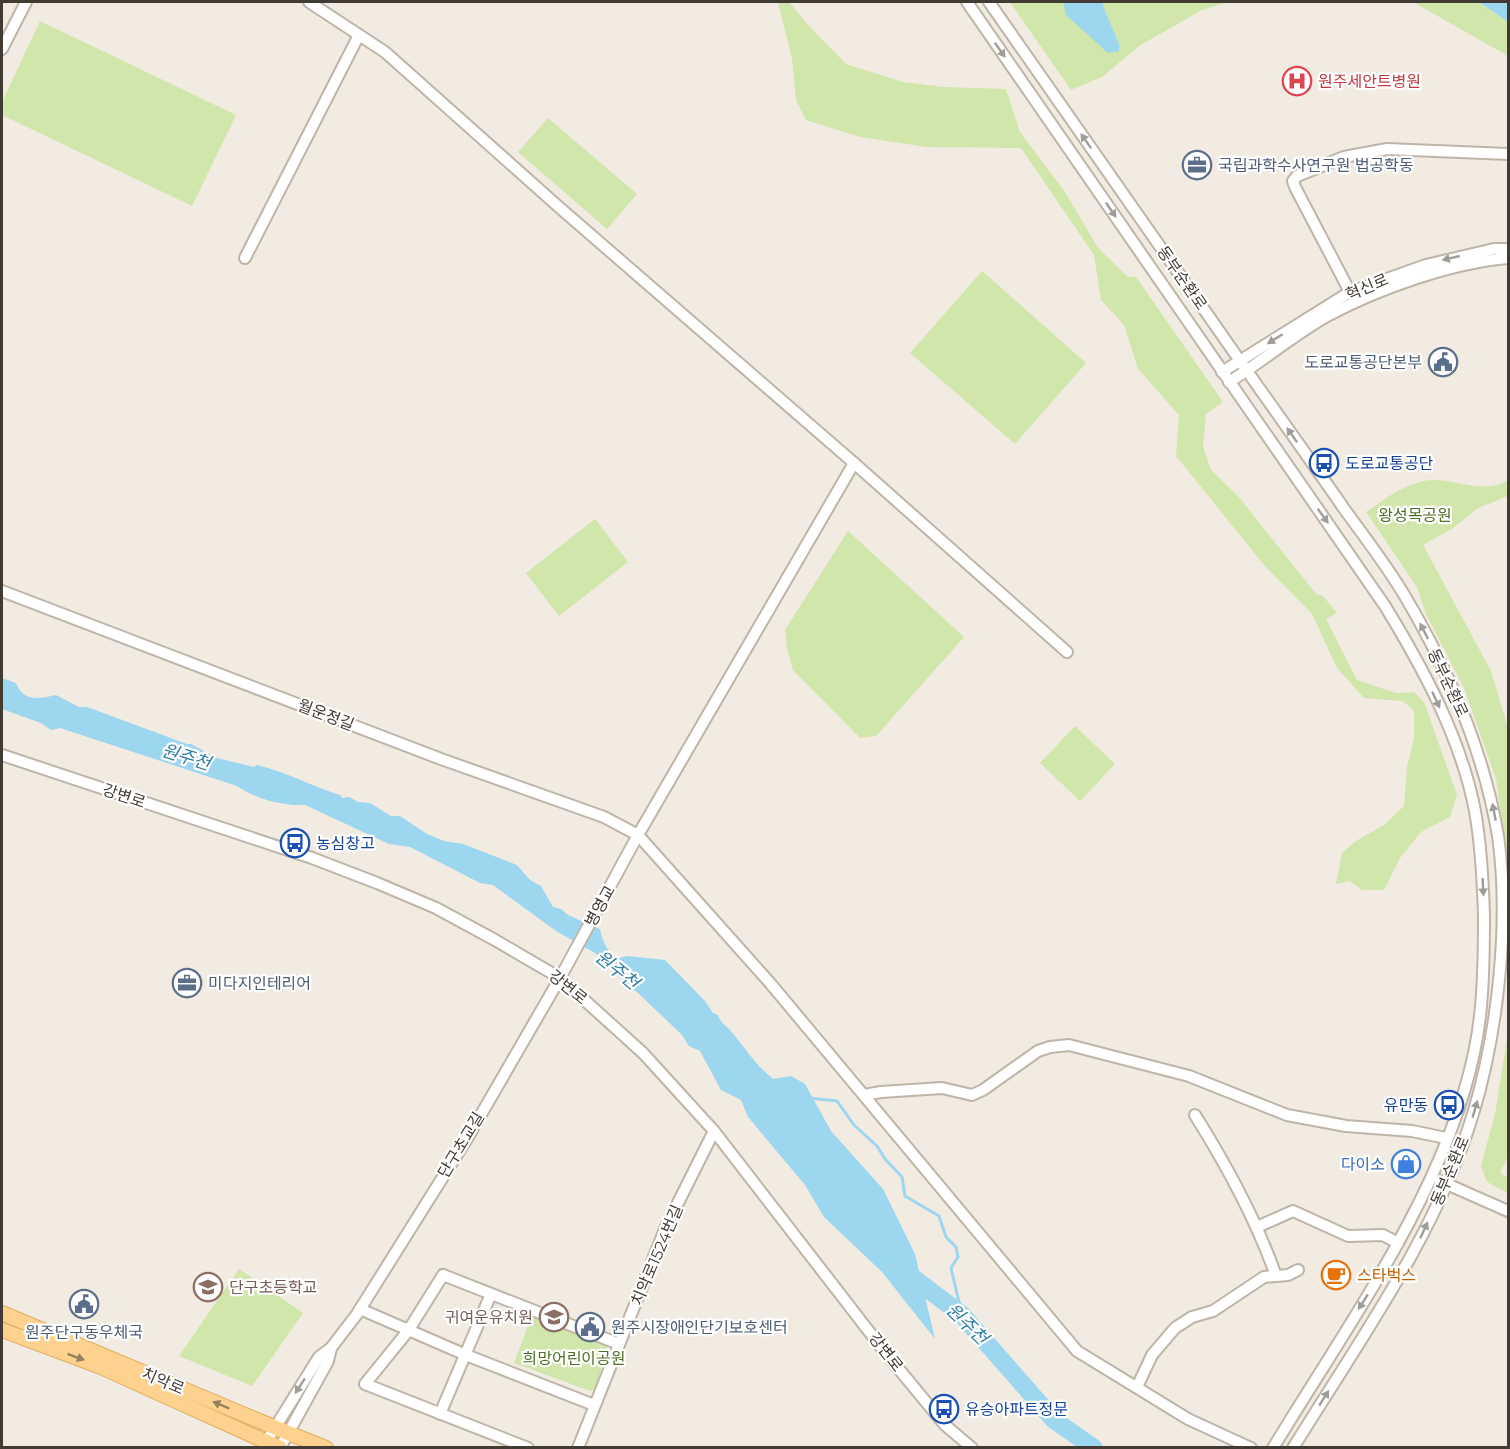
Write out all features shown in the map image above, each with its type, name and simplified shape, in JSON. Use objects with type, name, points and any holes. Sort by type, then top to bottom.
[{"type":"main road","name":"치악로","points":[[2,1313],[326,1448]]},
{"type":"main road","name":"치악로","points":[[2,1329],[101,1367],[264,1444],[280,1448]]},
{"type":"street","points":[[2,49],[26,2]]},
{"type":"street","points":[[309,2],[385,52],[568,216],[854,463],[1068,652]]},
{"type":"street","name":"동부순환로","points":[[967,2],[1396,624],[1448,724],[1475,810],[1482,873],[1484,966],[1480,1018],[1472,1060],[1431,1177],[1389,1261],[1273,1448]]},
{"type":"street","name":"동부순환로","points":[[989,2],[1405,596],[1460,706],[1485,776],[1498,836],[1503,897],[1501,968],[1495,1022],[1480,1088],[1458,1157],[1408,1263],[1293,1448]]},
{"type":"street","points":[[245,258],[359,34]]},
{"type":"street","points":[[1350,292],[1295,187],[1293,180],[1297,176],[1344,157],[1387,149],[1509,154]]},
{"type":"street","name":"혁신로","points":[[1222,372],[1350,292],[1426,265],[1494,249],[1509,249]]},
{"type":"street","name":"혁신로","points":[[1230,382],[1328,316],[1368,297],[1433,273],[1509,258]]},
{"type":"street","points":[[854,463],[638,835],[770,983],[1077,1351],[1188,1419],[1251,1448]]},
{"type":"street","name":"월운정길","points":[[2,591],[430,755],[604,817],[638,835]]},
{"type":"street","name":"강변로","points":[[2,755],[302,855],[377,883],[436,908],[560,978],[644,1053],[714,1131],[888,1356],[945,1425],[972,1448]]},
{"type":"street","name":"병영교","points":[[560,978],[638,835]]},
{"type":"street","name":"단구초교길","points":[[281,1430],[313,1366],[319,1357],[331,1348],[360,1309],[468,1137],[560,978]]},
{"type":"street","points":[[864,1095],[942,1088],[972,1095],[983,1090],[1038,1051],[1050,1047],[1069,1046],[1189,1076],[1287,1115],[1346,1126],[1412,1131],[1446,1138]]},
{"type":"street","points":[[1195,1115],[1232,1177],[1257,1227],[1276,1276]]},
{"type":"street","name":"치악로1524번길","points":[[578,1448],[665,1229],[714,1131]]},
{"type":"street","points":[[1431,1177],[1509,1211]]},
{"type":"street","points":[[1257,1227],[1293,1211],[1348,1236],[1383,1235],[1398,1243]]},
{"type":"street","points":[[1137,1387],[1152,1354],[1175,1328],[1192,1317],[1213,1311],[1264,1277],[1288,1275],[1298,1270]]},
{"type":"street","points":[[528,1448],[364,1384],[408,1331],[443,1275],[619,1344]]},
{"type":"street","points":[[440,1414],[491,1294]]},
{"type":"street","points":[[360,1309],[466,1355],[594,1405]]},
{"type":"street","points":[[264,1444],[281,1430]]},
{"type":"street","points":[[280,1448],[281,1430]]},
{"type":"green space","points":[[778,2],[789,2],[846,64],[903,82],[944,87],[1006,89],[1020,132],[1065,192],[1098,248],[1128,277],[1136,277],[1223,402],[1206,414],[1203,447],[1211,470],[1238,496],[1316,594],[1323,596],[1337,613],[1326,619],[1357,680],[1396,693],[1414,692],[1424,702],[1457,795],[1450,817],[1421,832],[1400,858],[1384,890],[1362,890],[1350,881],[1336,884],[1342,853],[1356,841],[1384,825],[1404,806],[1407,767],[1414,739],[1414,711],[1403,701],[1364,698],[1337,668],[1312,614],[1264,565],[1176,456],[1179,415],[1138,369],[1124,325],[1101,300],[1094,255],[1021,148],[927,147],[860,137],[806,120],[796,100],[792,59]]},
{"type":"green space","points":[[1010,2],[1228,2],[1202,10],[1139,46],[1102,77],[1071,90]]},
{"type":"green space","points":[[1413,2],[1479,2],[1508,22],[1508,56]]},
{"type":"green space","points":[[40,21],[236,115],[192,206],[2,115],[2,102]]},
{"type":"green space","points":[[548,118],[637,194],[607,229],[518,152]]},
{"type":"green space","points":[[982,271],[1086,363],[1015,444],[910,353]]},
{"type":"green space","name":"왕성목공원","points":[[1434,480],[1487,486],[1508,480],[1508,496],[1478,508],[1453,528],[1423,545],[1491,671],[1508,728],[1508,859],[1496,779],[1464,688],[1426,614],[1417,587],[1366,512],[1400,490],[1423,481]]},
{"type":"green space","points":[[595,519],[628,562],[559,616],[526,573]]},
{"type":"green space","points":[[848,531],[964,637],[876,736],[860,738],[793,670],[785,630]]},
{"type":"green space","points":[[1075,726],[1115,764],[1080,801],[1040,763]]},
{"type":"green space","points":[[1508,1033],[1508,1156],[1500,1173],[1508,1178],[1508,1193],[1487,1182],[1481,1166],[1495,1114]]},
{"type":"green space","points":[[239,1269],[303,1313],[252,1386],[179,1356]]},
{"type":"green space","name":"희망어린이공원","points":[[532,1315],[608,1345],[596,1388],[590,1391],[514,1363]]},
{"type":"water","points":[[1063,2],[1103,2],[1119,44],[1119,51],[1108,53],[1066,15]]},
{"type":"water","points":[[1479,2],[1508,2],[1508,22]]},
{"type":"water","points":[[2,678],[16,683],[23,693],[33,698],[56,695],[79,707],[87,707],[191,744],[217,758],[279,771],[340,795],[342,798],[349,797],[358,802],[370,803],[391,816],[400,816],[427,834],[444,841],[463,844],[517,865],[530,880],[541,886],[553,907],[600,929],[606,946],[618,958],[627,956],[665,960],[705,1001],[713,1013],[718,1015],[767,1074],[773,1079],[791,1076],[805,1084],[831,1131],[883,1189],[915,1254],[935,1339],[882,1272],[824,1217],[805,1185],[748,1117],[741,1100],[721,1090],[700,1051],[689,1046],[682,1035],[595,953],[556,931],[493,885],[480,883],[410,847],[389,844],[305,805],[270,801],[252,795],[237,786],[60,728],[51,730],[41,723],[2,709]]},
{"type":"waterway","points":[[809,1098],[837,1101],[854,1125],[877,1146],[885,1159],[902,1177],[905,1196],[939,1216],[946,1237],[956,1247],[958,1257],[951,1268],[962,1315]]},
{"type":"waterway","name":"원주천","points":[[903,1270],[962,1315],[1054,1420],[1094,1448]]},
{"type":"place","name":"원주세안트병원","points":[[1297,81]]},
{"type":"place","name":"국립과학수사연구원 법공학동","points":[[1197,165]]},
{"type":"place","name":"도로교통공단본부","points":[[1443,362]]},
{"type":"place","name":"도로교통공단","points":[[1324,463]]},
{"type":"place","name":"농심창고","points":[[295,843]]},
{"type":"place","name":"미다지인테리어","points":[[187,983]]},
{"type":"place","name":"유만동","points":[[1449,1105]]},
{"type":"place","name":"다이소","points":[[1406,1164]]},
{"type":"place","name":"스타벅스","points":[[1336,1275]]},
{"type":"place","name":"단구초등학교","points":[[208,1287]]},
{"type":"place","name":"원주단구동우체국","points":[[84,1304]]},
{"type":"place","name":"귀여운유치원","points":[[554,1317]]},
{"type":"place","name":"원주시장애인단기보호센터","points":[[590,1327]]},
{"type":"place","name":"유승아파트정문","points":[[944,1409]]}]
